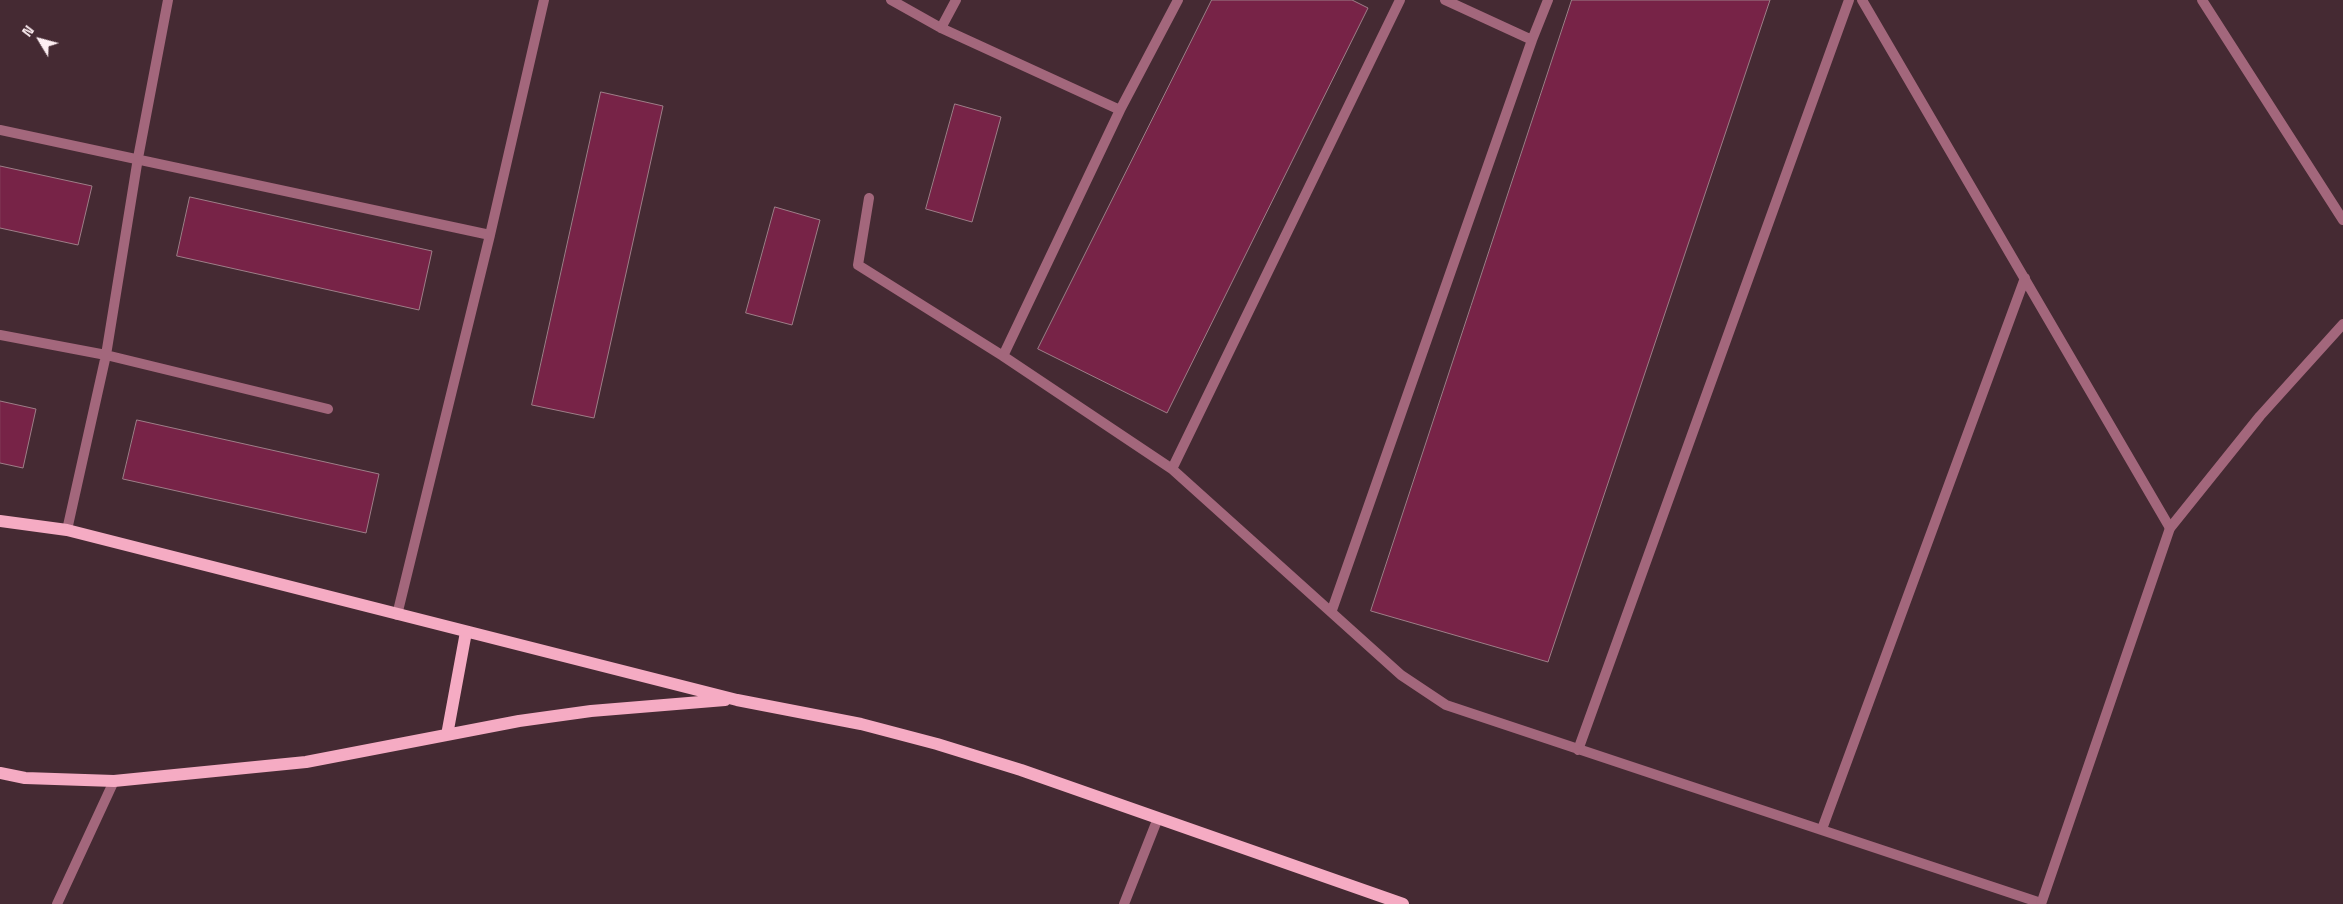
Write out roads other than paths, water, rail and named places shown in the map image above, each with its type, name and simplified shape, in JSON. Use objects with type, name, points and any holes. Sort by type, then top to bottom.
[{"type":"main road","points":[[0,521],[67,530],[737,700],[861,724],[937,744],[1021,770],[1402,904]]},
{"type":"main road","points":[[447,735],[466,632]]},
{"type":"main road","points":[[0,773],[25,778],[114,781],[306,762],[519,721],[591,710],[737,700]]},
{"type":"street","points":[[67,530],[106,355],[138,158],[168,0]]},
{"type":"street","points":[[397,615],[490,235],[544,0]]},
{"type":"street","points":[[891,0],[941,28],[1120,110]]},
{"type":"street","points":[[941,28],[956,0]]},
{"type":"street","points":[[1002,356],[1120,110],[1178,0]]},
{"type":"street","points":[[1172,470],[1400,0]]},
{"type":"street","points":[[1445,0],[1532,40]]},
{"type":"street","points":[[1332,610],[1532,40],[1548,0]]},
{"type":"street","points":[[1578,750],[1849,0]]},
{"type":"street","points":[[1862,0],[2170,528]]},
{"type":"street","points":[[2202,0],[2343,220]]},
{"type":"street","points":[[0,130],[138,158],[490,235]]},
{"type":"street","points":[[869,198],[858,266],[1002,356],[1172,470],[1332,610],[1401,675],[1446,705],[1578,750],[1822,828],[2041,904],[2170,528],[2260,416],[2343,324]]},
{"type":"street","points":[[1822,828],[2025,278]]},
{"type":"street","points":[[0,334],[106,355],[328,409]]},
{"type":"street","points":[[58,904],[114,781]]},
{"type":"street","points":[[1124,904],[1158,818]]}]
